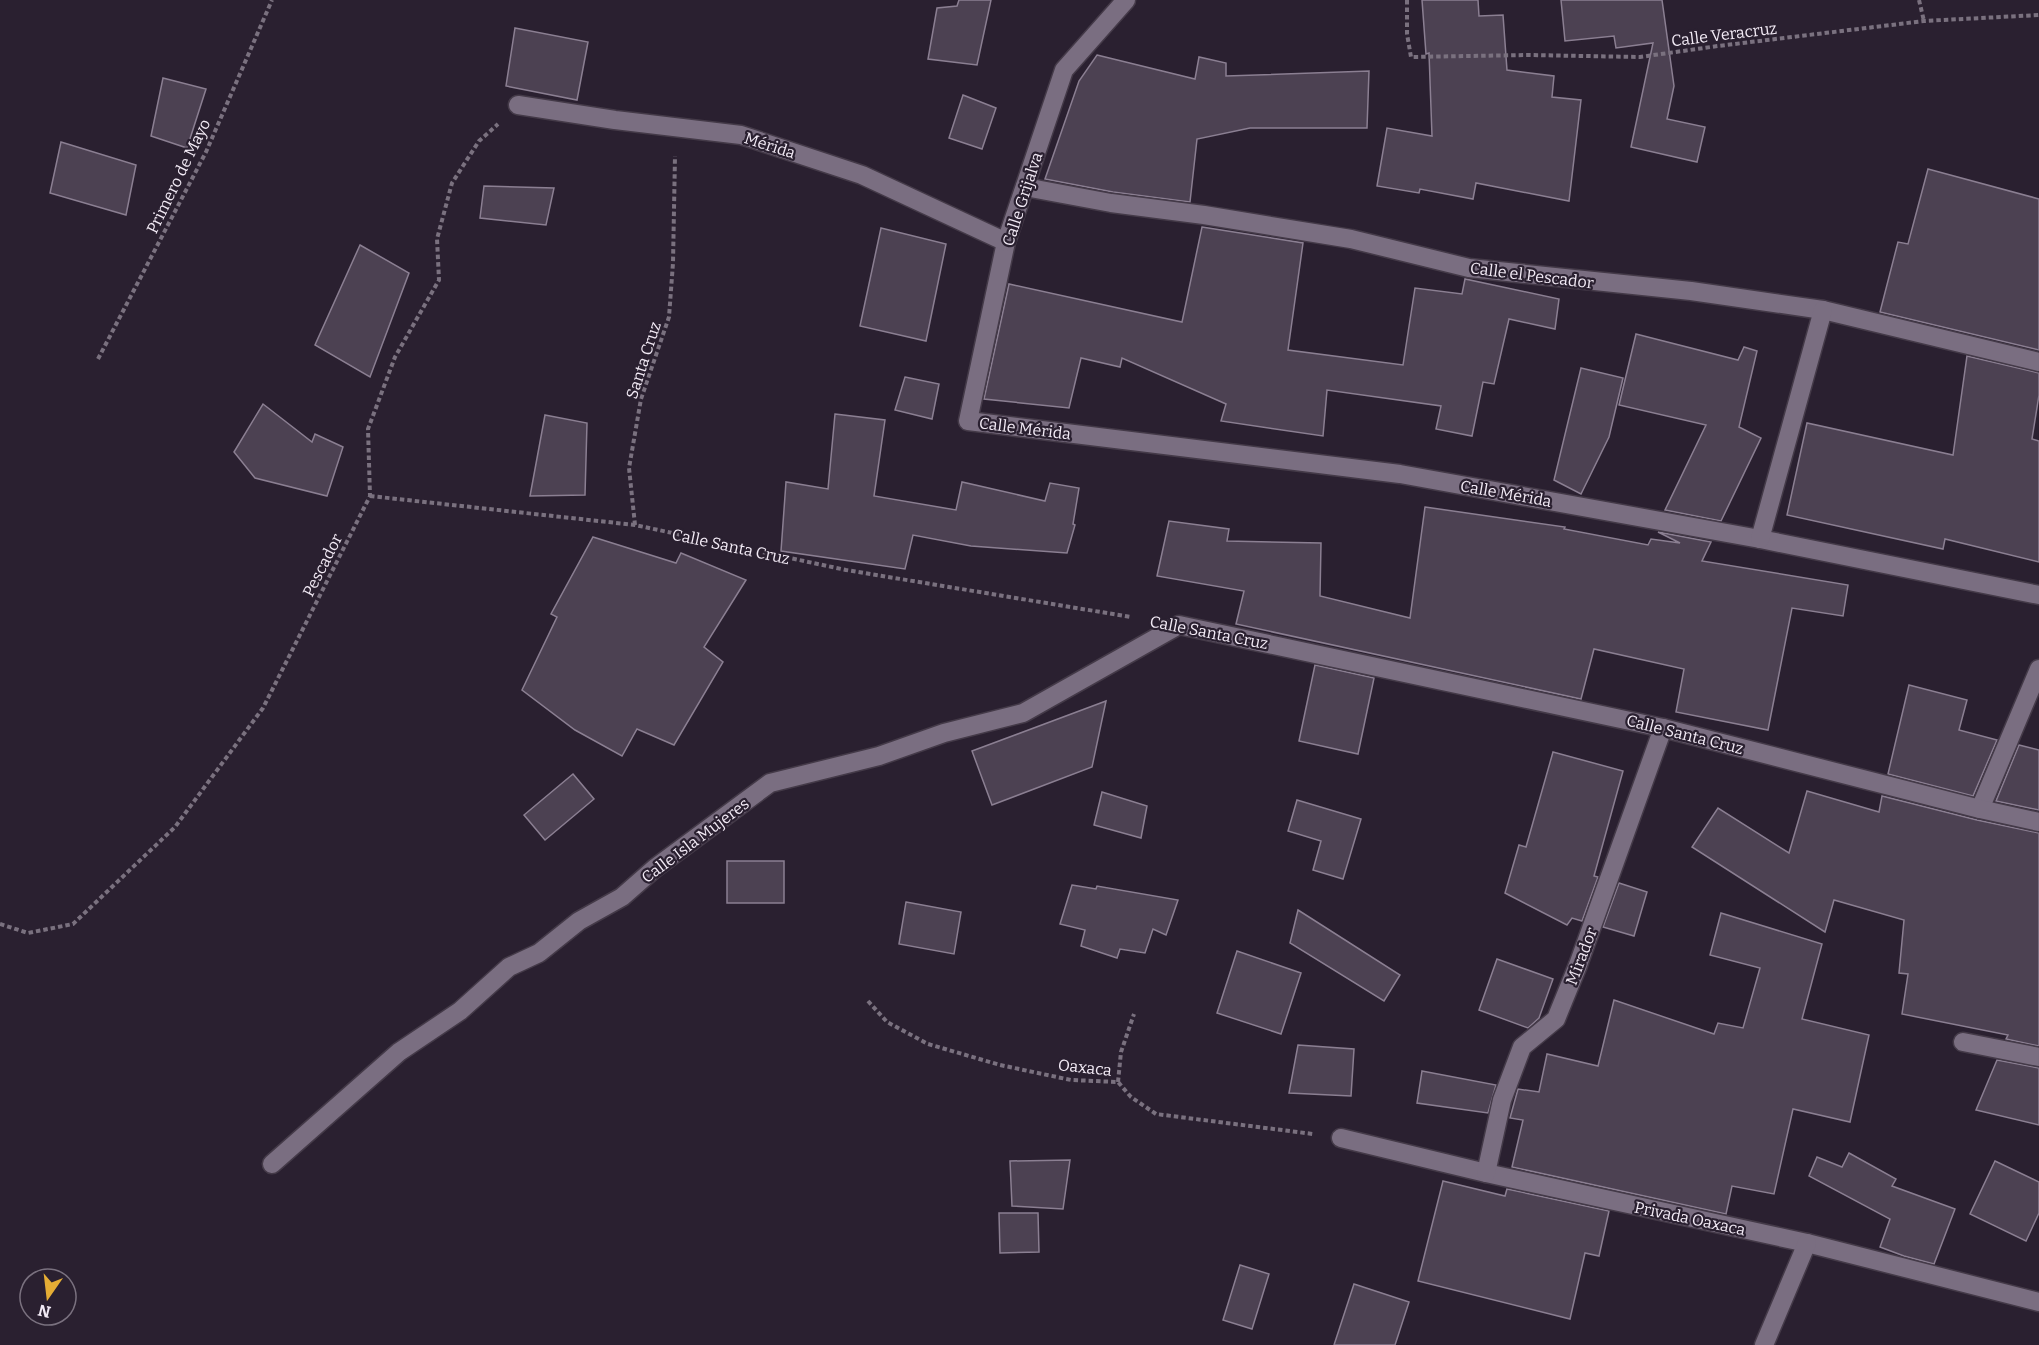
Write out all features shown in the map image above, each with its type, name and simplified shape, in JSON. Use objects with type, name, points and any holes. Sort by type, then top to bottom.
[{"type":"street","name":"Calle Grijalva","points":[[968,421],[1006,242],[1064,70],[1126,0]]},
{"type":"street","name":"Mérida","points":[[518,105],[675,128],[741,135],[862,175],[1006,242]]},
{"type":"street","name":"Calle el Pescador","points":[[1025,187],[1111,203],[1204,215],[1351,239],[1469,268],[1691,291],[1823,310],[2039,362]]},
{"type":"street","points":[[1760,539],[1823,310]]},
{"type":"street","name":"Calle Mérida","points":[[968,421],[1400,474],[1760,539],[2039,595]]},
{"type":"street","name":"Calle Santa Cruz","points":[[1179,625],[1663,728],[2039,822]]},
{"type":"street","name":"Calle Isla Mujeres","points":[[272,1164],[399,1052],[459,1011],[509,967],[539,953],[579,921],[622,897],[655,868],[770,783],[879,756],[944,733],[1023,713],[1179,625]]},
{"type":"street","points":[[1980,809],[2039,669]]},
{"type":"street","name":"Mirador","points":[[1486,1173],[1502,1100],[1522,1047],[1556,1019],[1578,965],[1663,728]]},
{"type":"street","points":[[1963,1042],[2039,1056]]},
{"type":"street","name":"Privada Oaxaca","points":[[1341,1138],[1486,1173],[1807,1243],[2039,1302]]},
{"type":"street","points":[[1764,1345],[1807,1243]]},
{"type":"path","name":"Primero de Mayo","points":[[98,359],[206,152],[272,0]]},
{"type":"path","name":"Calle Veracruz","points":[[1407,0],[1407,34],[1411,57],[1528,55],[1640,57],[1924,21],[2039,15]]},
{"type":"path","points":[[1918,0],[1924,21]]},
{"type":"path","name":"Pescador","points":[[0,924],[28,933],[73,924],[175,826],[263,708],[370,496],[368,429],[395,357],[439,280],[437,239],[452,183],[479,141],[518,105]]},
{"type":"path","name":"Santa Cruz","points":[[635,525],[629,468],[641,399],[669,317],[674,263],[675,128]]},
{"type":"path","name":"Calle Santa Cruz","points":[[370,496],[635,525],[846,570],[1179,625]]},
{"type":"path","name":"Oaxaca","points":[[868,1001],[887,1022],[928,1044],[1000,1065],[1071,1080],[1118,1082],[1131,1097],[1156,1114],[1341,1138]]},
{"type":"path","points":[[1118,1082],[1121,1052],[1134,1014]]},
{"type":"building","points":[[959,0],[991,0],[977,65],[928,59],[937,8],[957,6]]},
{"type":"building","points":[[1422,0],[1478,0],[1479,16],[1503,15],[1507,70],[1554,76],[1552,97],[1581,100],[1569,201],[1476,183],[1473,199],[1420,189],[1419,193],[1377,186],[1387,128],[1432,136],[1429,53],[1426,54]]},
{"type":"building","points":[[1561,0],[1662,0],[1674,86],[1667,119],[1705,127],[1697,162],[1631,147],[1653,43],[1616,48],[1614,36],[1565,41]]},
{"type":"building","points":[[515,28],[588,42],[577,100],[506,86]]},
{"type":"building","points":[[1097,55],[1195,79],[1199,57],[1226,63],[1226,76],[1369,71],[1367,128],[1250,128],[1197,139],[1190,202],[1113,192],[1045,179],[1079,81]]},
{"type":"building","points":[[163,78],[206,89],[187,148],[151,136]]},
{"type":"building","points":[[963,95],[996,108],[982,149],[949,138]]},
{"type":"building","points":[[61,142],[136,165],[126,215],[50,193]]},
{"type":"building","points":[[1928,169],[2039,199],[2039,350],[1880,312],[1898,242],[1908,244]]},
{"type":"building","points":[[484,186],[554,188],[546,225],[480,218]]},
{"type":"building","points":[[1202,227],[1303,243],[1288,350],[1403,365],[1415,288],[1462,294],[1465,279],[1559,299],[1555,329],[1509,319],[1494,384],[1483,382],[1472,436],[1436,429],[1441,406],[1327,390],[1323,436],[1221,421],[1226,404],[1122,358],[1120,367],[1081,358],[1069,408],[984,399],[1009,284],[1182,322]]},
{"type":"building","points":[[881,228],[946,244],[926,341],[860,326]]},
{"type":"building","points":[[360,245],[409,273],[370,377],[315,345]]},
{"type":"building","points":[[1636,334],[1738,360],[1744,347],[1757,351],[1739,427],[1761,438],[1721,521],[1665,510],[1706,425],[1619,405]]},
{"type":"building","points":[[1967,356],[2039,373],[2039,395],[2032,439],[2039,441],[2039,562],[1945,539],[1943,549],[1787,515],[1807,423],[1953,455]]},
{"type":"building","points":[[1581,368],[1623,378],[1609,437],[1581,494],[1554,480]]},
{"type":"building","points":[[905,377],[939,384],[932,419],[895,410]]},
{"type":"building","points":[[263,404],[312,442],[315,434],[343,447],[327,496],[255,478],[234,452]]},
{"type":"building","points":[[835,414],[885,420],[874,496],[956,510],[962,482],[1045,501],[1050,483],[1079,488],[1073,524],[1075,525],[1067,553],[971,546],[913,535],[905,569],[781,551],[786,482],[828,489]]},
{"type":"building","points":[[545,415],[587,423],[585,495],[530,496]]},
{"type":"building","points":[[1425,507],[1565,527],[1564,529],[1648,545],[1651,539],[1680,543],[1658,532],[1711,542],[1702,561],[1848,585],[1843,616],[1792,608],[1768,730],[1676,712],[1684,669],[1594,649],[1581,699],[1236,624],[1244,591],[1157,576],[1169,521],[1229,529],[1227,541],[1321,543],[1320,596],[1410,618]]},
{"type":"building","points":[[593,537],[676,563],[681,553],[746,580],[704,647],[723,662],[674,745],[637,729],[622,756],[575,730],[522,690],[557,617],[551,614]]},
{"type":"building","points":[[1315,665],[1374,678],[1358,754],[1299,741]]},
{"type":"building","points":[[1909,685],[1967,700],[1959,730],[1997,740],[1973,796],[1888,774]]},
{"type":"building","points":[[1106,701],[1092,767],[992,805],[972,751]]},
{"type":"building","points":[[2019,745],[2039,750],[2039,810],[1996,801]]},
{"type":"building","points":[[1553,752],[1623,771],[1594,876],[1598,877],[1582,921],[1572,918],[1567,925],[1505,893],[1519,845],[1526,847]]},
{"type":"building","points":[[573,774],[594,799],[545,840],[524,815]]},
{"type":"building","points":[[1807,791],[1879,812],[1882,796],[2039,833],[2039,1046],[2006,1039],[2008,1035],[1902,1014],[1908,974],[1899,973],[1904,920],[1834,900],[1825,932],[1692,847],[1718,808],[1789,853]]},
{"type":"building","points":[[1102,792],[1147,806],[1141,838],[1094,825]]},
{"type":"building","points":[[1297,800],[1361,819],[1343,879],[1313,870],[1321,841],[1288,831]]},
{"type":"building","points":[[727,861],[784,861],[784,903],[727,903]]},
{"type":"building","points":[[1619,883],[1647,892],[1634,936],[1603,927]]},
{"type":"building","points":[[1072,885],[1096,889],[1097,886],[1178,900],[1166,935],[1153,929],[1145,953],[1120,949],[1117,958],[1081,946],[1085,930],[1060,924]]},
{"type":"building","points":[[906,902],[961,912],[954,954],[899,944]]},
{"type":"building","points":[[1298,910],[1400,975],[1384,1001],[1290,943]]},
{"type":"building","points":[[1721,913],[1822,944],[1802,1019],[1869,1035],[1850,1122],[1793,1109],[1774,1194],[1732,1186],[1726,1214],[1512,1167],[1523,1120],[1510,1118],[1518,1089],[1539,1092],[1547,1054],[1598,1066],[1614,1000],[1714,1034],[1718,1023],[1743,1028],[1760,968],[1710,955]]},
{"type":"building","points":[[1237,951],[1301,973],[1281,1034],[1217,1013]]},
{"type":"building","points":[[1497,959],[1553,979],[1539,1018],[1528,1028],[1479,1010]]},
{"type":"building","points":[[1298,1045],[1354,1049],[1351,1096],[1289,1093]]},
{"type":"building","points":[[1997,1060],[2039,1068],[2039,1125],[1976,1110]]},
{"type":"building","points":[[1422,1071],[1496,1085],[1488,1113],[1417,1103]]},
{"type":"building","points":[[1849,1153],[1896,1179],[1892,1186],[1955,1209],[1934,1264],[1880,1247],[1890,1219],[1809,1176],[1817,1157],[1842,1167]]},
{"type":"building","points":[[1070,1160],[1063,1209],[1012,1206],[1010,1161]]},
{"type":"building","points":[[1995,1161],[2039,1182],[2039,1213],[2026,1241],[1970,1214]]},
{"type":"building","points":[[1443,1181],[1505,1196],[1507,1189],[1609,1211],[1599,1256],[1585,1253],[1570,1319],[1418,1281]]},
{"type":"building","points":[[999,1213],[1038,1213],[1039,1252],[1000,1253]]},
{"type":"building","points":[[1240,1265],[1269,1274],[1252,1329],[1223,1320]]},
{"type":"building","points":[[1354,1284],[1409,1302],[1395,1345],[1334,1345]]}]
